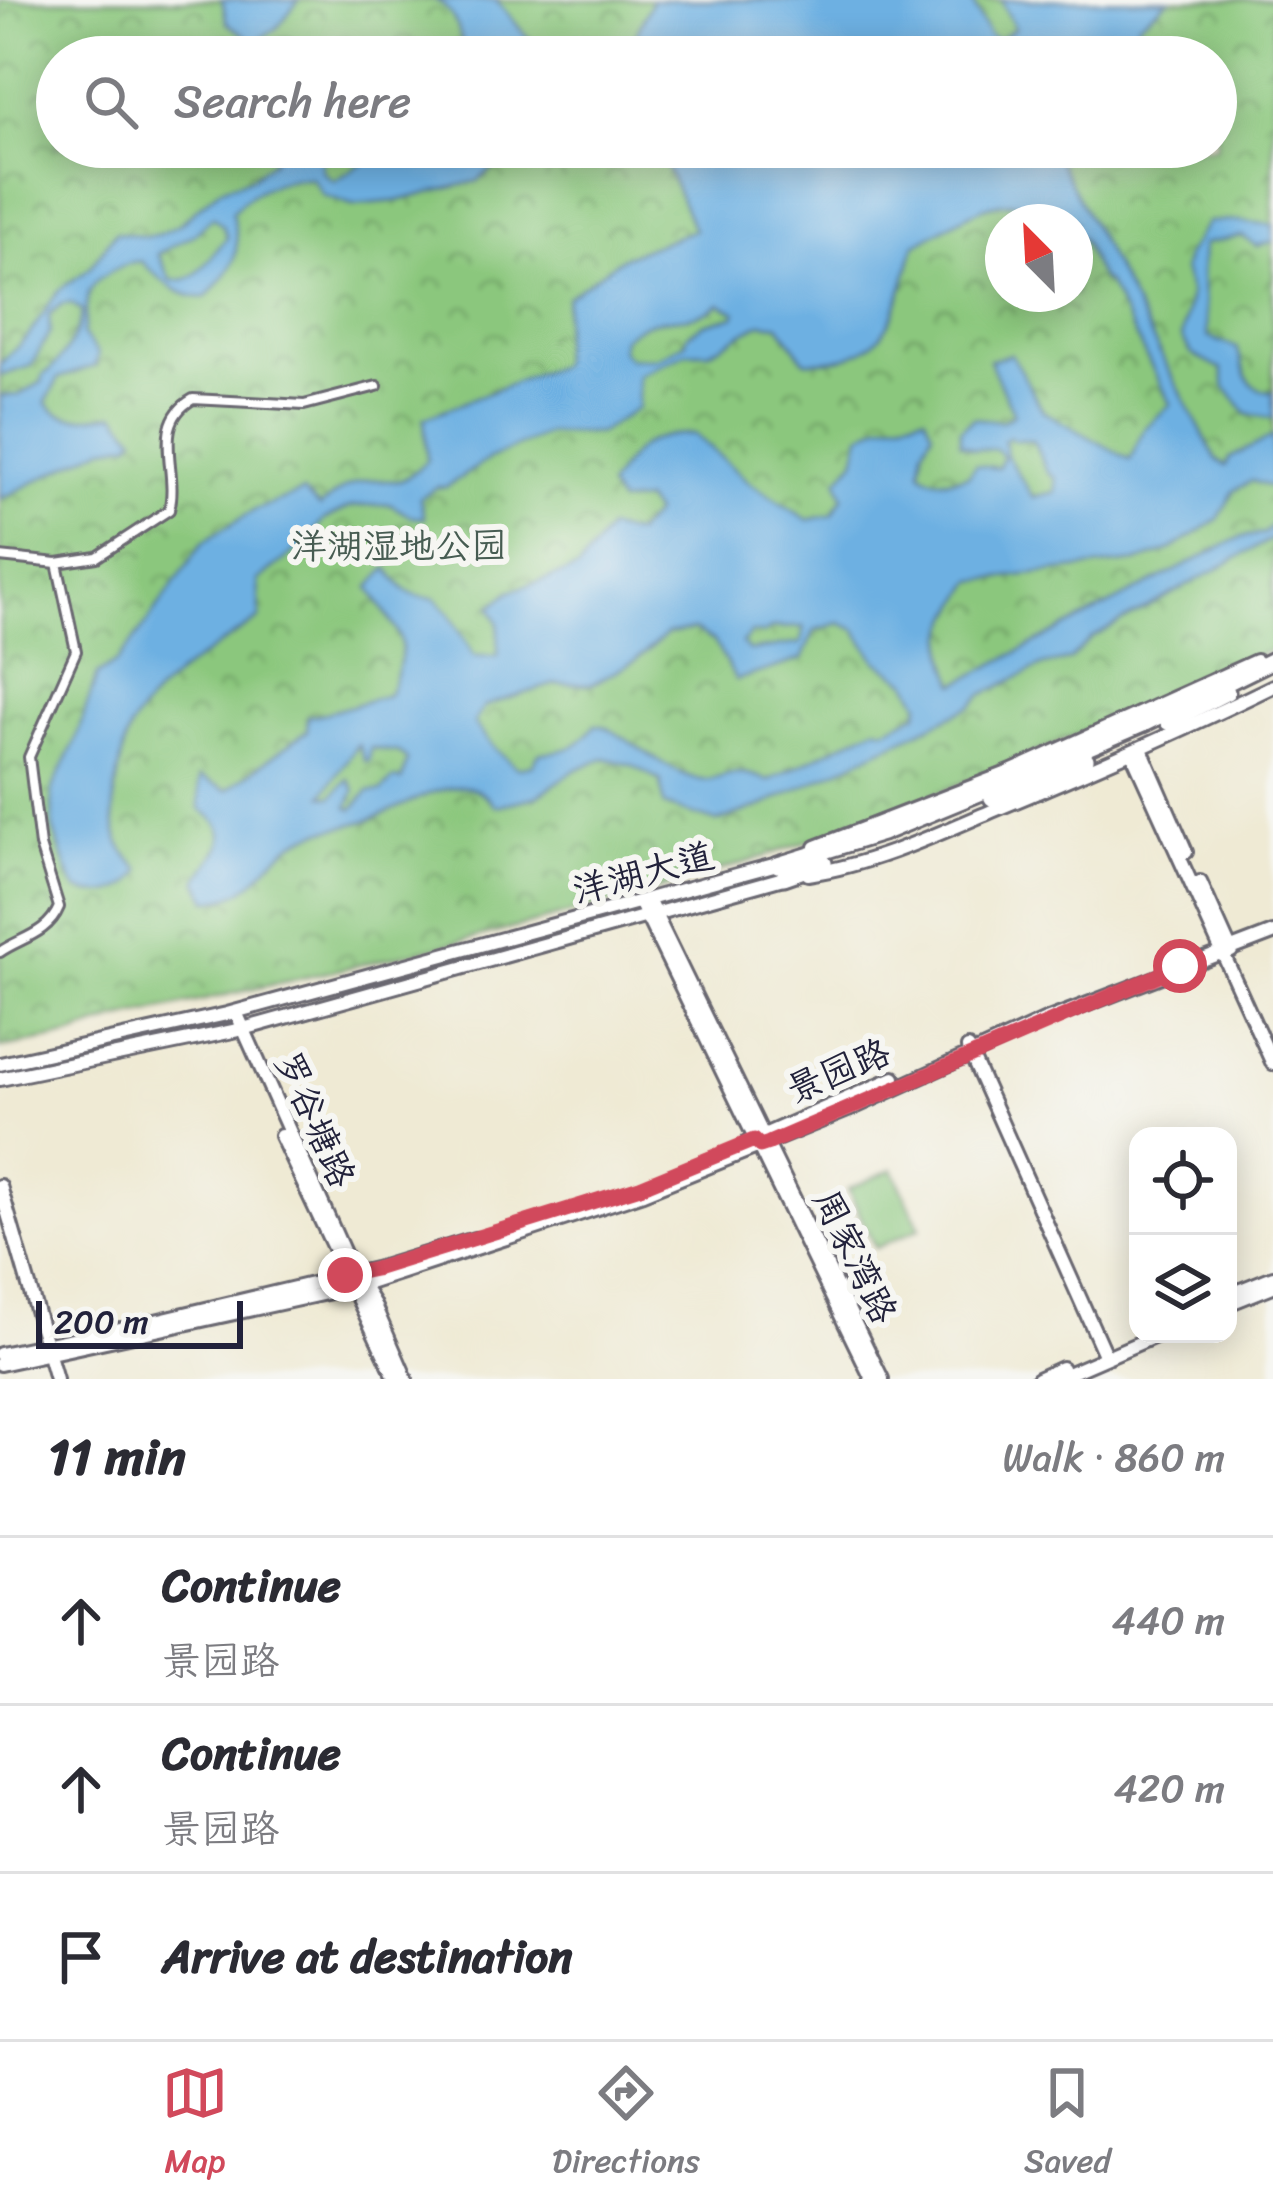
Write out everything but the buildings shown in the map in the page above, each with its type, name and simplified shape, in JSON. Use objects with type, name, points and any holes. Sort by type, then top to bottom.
[{"type":"highway","points":[[884,837],[1144,723],[1273,656]]},
{"type":"highway","points":[[781,871],[1037,781],[1273,670]]},
{"type":"main road","name":"洋湖大道","points":[[0,1079],[239,1030],[781,871],[1273,656]]},
{"type":"main road","name":"洋湖大道","points":[[781,871],[832,870],[898,848],[1136,751],[1273,686]]},
{"type":"main road","points":[[1136,751],[1273,1064]]},
{"type":"main road","name":"洋湖大道","points":[[0,1064],[232,1013],[647,908]]},
{"type":"main road","name":"周家湾路","points":[[647,908],[882,1379]]},
{"type":"main road","name":"景园路","points":[[0,1354],[44,1349],[353,1280],[643,1193],[971,1049],[1273,929]]},
{"type":"main road","points":[[1224,946],[1273,1045]]},
{"type":"main road","name":"罗谷塘路","points":[[232,1013],[396,1379]]},
{"type":"main road","points":[[971,1049],[1107,1353]]},
{"type":"main road","name":"周家湾路","points":[[762,1141],[872,1379]]},
{"type":"main road","points":[[0,1186],[44,1349]]},
{"type":"main road","points":[[0,1204],[53,1379]]},
{"type":"main road","name":"罗谷塘路","points":[[353,1280],[406,1379]]},
{"type":"main road","points":[[1237,1296],[1273,1281]]},
{"type":"main road","points":[[1056,1379],[1129,1340]]},
{"type":"main road","points":[[1038,1379],[1135,1343]]},
{"type":"main road","name":"景园路","points":[[0,1364],[44,1349]]},
{"type":"street","points":[[0,557],[57,563],[97,557],[169,510],[172,497],[166,460],[173,414],[194,399],[304,405],[377,386]]},
{"type":"street","points":[[0,952],[32,937],[56,916],[59,907],[40,846],[29,757],[76,651],[57,563]]},
{"type":"green space","name":"洋湖湿地公园","points":[[0,0],[1273,0],[1273,649],[928,797],[716,872],[493,934],[115,1020],[69,1036],[0,1048]]},
{"type":"green space","points":[[893,1169],[920,1228],[875,1248],[848,1189]]},
{"type":"water","points":[[222,0],[299,0],[278,27],[264,36],[246,36],[227,23]]},
{"type":"water","points":[[436,0],[496,0],[526,36],[460,36]]},
{"type":"water","points":[[652,0],[971,0],[991,36],[637,36]]},
{"type":"water","points":[[1001,0],[1169,0],[1139,23],[1133,36],[1004,36],[1015,28]]},
{"type":"water","points":[[264,168],[322,168],[334,181],[355,168],[494,168],[478,181],[397,201],[352,205],[323,195],[312,178],[268,186],[232,213],[234,258],[207,297],[180,292],[141,261],[103,275],[89,293],[83,335],[98,354],[95,366],[59,378],[46,402],[68,417],[116,414],[136,437],[130,443],[105,447],[0,499],[0,396],[19,395],[42,382],[68,347],[82,311],[71,303],[49,314],[50,332],[31,366],[0,376],[0,364],[29,335],[59,290],[89,269],[116,232],[146,237],[160,234],[178,225],[220,189]],"holes":[[[213,217],[227,238],[203,267],[181,280],[171,280],[158,254],[193,235]]]},
{"type":"water","points":[[667,168],[1062,168],[1081,204],[985,204],[985,209],[915,245],[895,312],[873,343],[856,354],[805,361],[779,325],[761,323],[709,352],[687,352],[638,375],[638,408],[599,433],[548,433],[489,459],[446,487],[437,487],[420,498],[424,518],[389,504],[351,507],[324,520],[304,544],[258,581],[260,618],[174,678],[133,724],[120,763],[114,823],[125,852],[141,870],[114,892],[78,890],[53,829],[52,790],[75,742],[97,675],[117,662],[203,542],[255,510],[303,492],[320,507],[358,483],[407,477],[427,460],[424,418],[559,365],[567,297],[623,257],[694,230]],"holes":[[[720,304],[736,312],[704,324],[688,334],[685,343],[657,358],[629,358],[621,350],[622,339],[648,323],[695,316]]]},
{"type":"water","points":[[1208,222],[1273,225],[1273,241],[1257,246],[1242,236],[1203,244],[1201,277],[1208,337],[1237,348],[1251,383],[1273,393],[1273,418],[1247,414],[1225,387],[1222,370],[1191,354],[1182,337],[1190,293],[1183,270],[1186,256]]},
{"type":"water","points":[[1093,226],[1216,459],[1226,466],[1230,458],[1273,436],[1273,488],[1252,481],[1234,491],[1218,519],[1169,551],[1136,562],[974,581],[957,607],[945,641],[956,684],[1241,537],[1264,534],[1273,524],[1273,538],[1092,638],[1069,660],[1044,665],[982,695],[971,706],[762,806],[717,822],[664,805],[661,781],[632,765],[604,758],[575,770],[536,797],[495,806],[475,789],[453,787],[368,820],[314,833],[285,850],[237,893],[208,900],[198,880],[218,851],[222,834],[200,809],[199,777],[227,790],[307,731],[308,716],[388,695],[402,647],[370,587],[388,568],[407,591],[435,598],[474,656],[498,656],[499,623],[491,607],[510,591],[578,569],[608,529],[636,534],[654,513],[645,501],[619,503],[608,487],[634,453],[652,440],[694,434],[750,483],[808,520],[832,515],[843,497],[838,480],[855,460],[861,435],[880,424],[925,415],[933,431],[923,449],[921,471],[932,478],[969,475],[975,465],[998,468],[1003,457],[996,449],[974,449],[960,443],[960,430],[973,418],[1002,421],[1014,414],[989,360],[1011,354],[1043,411],[1130,460],[1144,429],[1171,404],[1108,284],[1097,272]],"holes":[[[1009,436],[1032,440],[1056,478],[1056,492],[1033,497],[1006,455],[1004,441]],[[840,623],[856,630],[876,660],[908,682],[920,704],[918,713],[886,729],[876,727],[768,781],[743,773],[697,779],[595,725],[571,747],[539,753],[533,765],[517,768],[474,723],[484,707],[497,702],[555,684],[592,684],[636,660],[667,634],[694,630],[714,642],[736,680],[802,659],[815,630]],[[804,627],[801,643],[749,651],[742,643],[752,633]],[[358,744],[365,761],[369,761],[371,748],[398,752],[407,760],[402,780],[393,779],[381,791],[369,791],[353,809],[348,807],[355,790],[348,779],[332,797],[323,795]]]},
{"type":"route","points":[[345,1275],[640,1187],[754,1140],[760,1146],[769,1143],[1180,966]]}]
